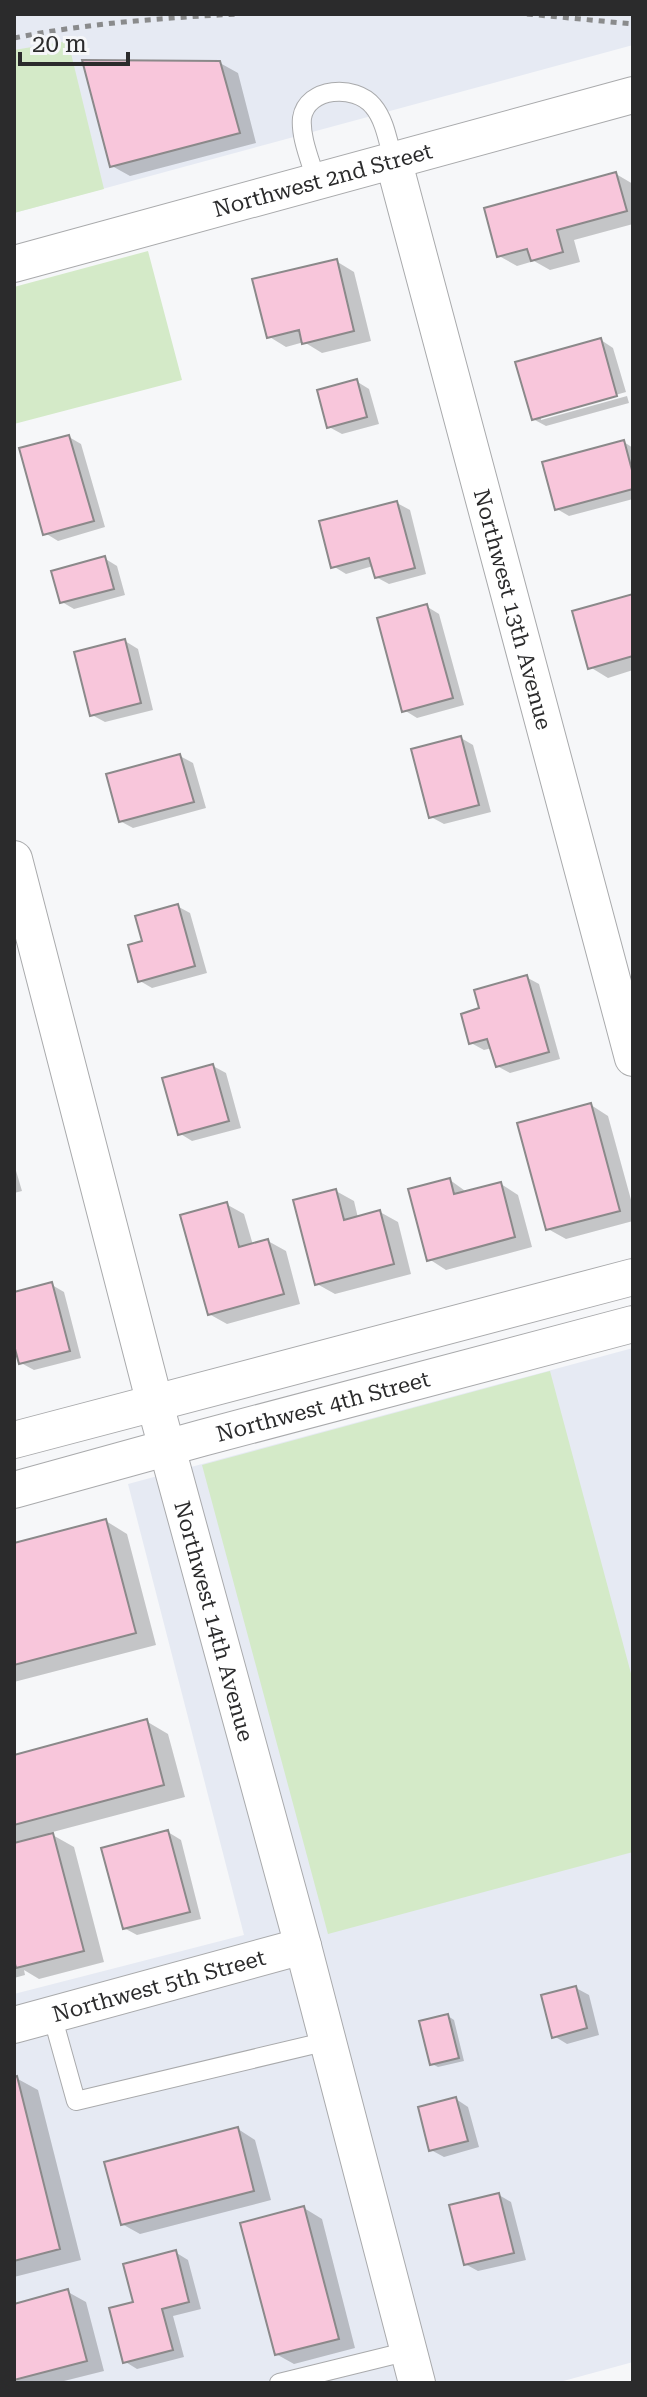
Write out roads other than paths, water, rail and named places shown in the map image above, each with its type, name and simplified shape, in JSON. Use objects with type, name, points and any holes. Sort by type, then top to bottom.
[{"type":"street","name":"Northwest 2nd Street","points":[[14,264],[633,95]]},
{"type":"street","name":"Northwest 13th Avenue","points":[[393,159],[633,1058]]},
{"type":"street","name":"Northwest 14th Avenue","points":[[14,859],[155,1404],[303,1946],[413,2367]]},
{"type":"street","name":"Northwest 4th Street","points":[[14,1440],[633,1277]]},
{"type":"street","name":"Northwest 4th Street","points":[[14,1490],[633,1324]]},
{"type":"street","name":"Northwest 5th Street","points":[[14,2025],[303,1946]]},
{"type":"lane","points":[[316,180],[302,119],[307,104],[317,95],[334,92],[355,94],[372,104],[382,122],[393,159]]},
{"type":"lane","points":[[52,2015],[76,2101],[328,2041]]},
{"type":"lane","points":[[279,2383],[413,2367]]}]
